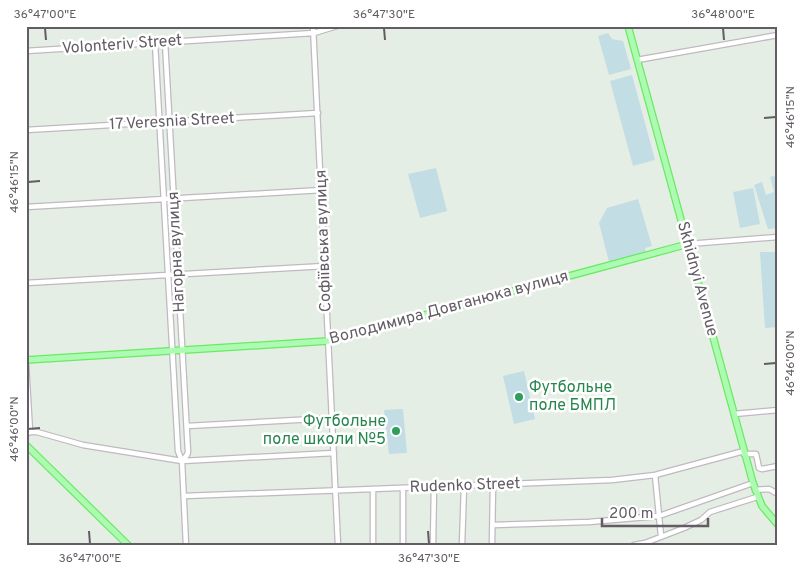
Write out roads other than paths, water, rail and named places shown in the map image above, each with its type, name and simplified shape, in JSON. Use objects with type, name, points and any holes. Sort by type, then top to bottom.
[{"type":"main road","name":"Skhidnyi Avenue","points":[[628,26],[757,497],[778,525]]},
{"type":"main road","name":"Володимира Довганюка вулиця","points":[[26,360],[328,342],[688,244]]},
{"type":"main road","points":[[26,445],[128,545]]},
{"type":"street","name":"Софіївська вулиця","points":[[313,26],[338,545]]},
{"type":"street","name":"Volonteriv Street","points":[[26,51],[314,33],[337,26]]},
{"type":"street","points":[[638,60],[778,35]]},
{"type":"street","name":"Нагорна вулиця","points":[[165,42],[187,426],[188,452],[182,461]]},
{"type":"street","name":"Нагорна вулиця","points":[[155,43],[171,351],[178,451],[182,461],[186,545]]},
{"type":"street","name":"17 Veresnia Street","points":[[26,130],[318,113]]},
{"type":"street","points":[[26,207],[322,190]]},
{"type":"street","name":"Володимира Довганюка вулиця","points":[[688,244],[778,237]]},
{"type":"street","points":[[26,282],[325,266]]},
{"type":"street","points":[[26,364],[28,433],[37,432],[83,445],[182,461],[334,453]]},
{"type":"street","points":[[734,414],[778,410]]},
{"type":"street","points":[[187,426],[332,418]]},
{"type":"street","points":[[744,452],[756,454],[759,468],[778,466]]},
{"type":"street","name":"Rudenko Street","points":[[184,496],[612,480],[655,475],[744,452]]},
{"type":"street","points":[[655,475],[662,536]]},
{"type":"street","points":[[493,525],[589,522],[659,516],[753,483]]},
{"type":"street","points":[[492,545],[493,485]]},
{"type":"street","points":[[462,545],[464,486]]},
{"type":"street","points":[[433,545],[434,487]]},
{"type":"street","points":[[403,488],[403,545]]},
{"type":"street","points":[[373,489],[373,545]]},
{"type":"street","points":[[755,490],[768,489],[778,494]]},
{"type":"street","points":[[634,545],[645,543],[684,528],[701,520],[710,512],[757,497]]},
{"type":"place","name":"Футбольне поле БМПЛ","points":[[519,397]]},
{"type":"place","name":"Футбольне поле школи №5","points":[[396,431]]}]
